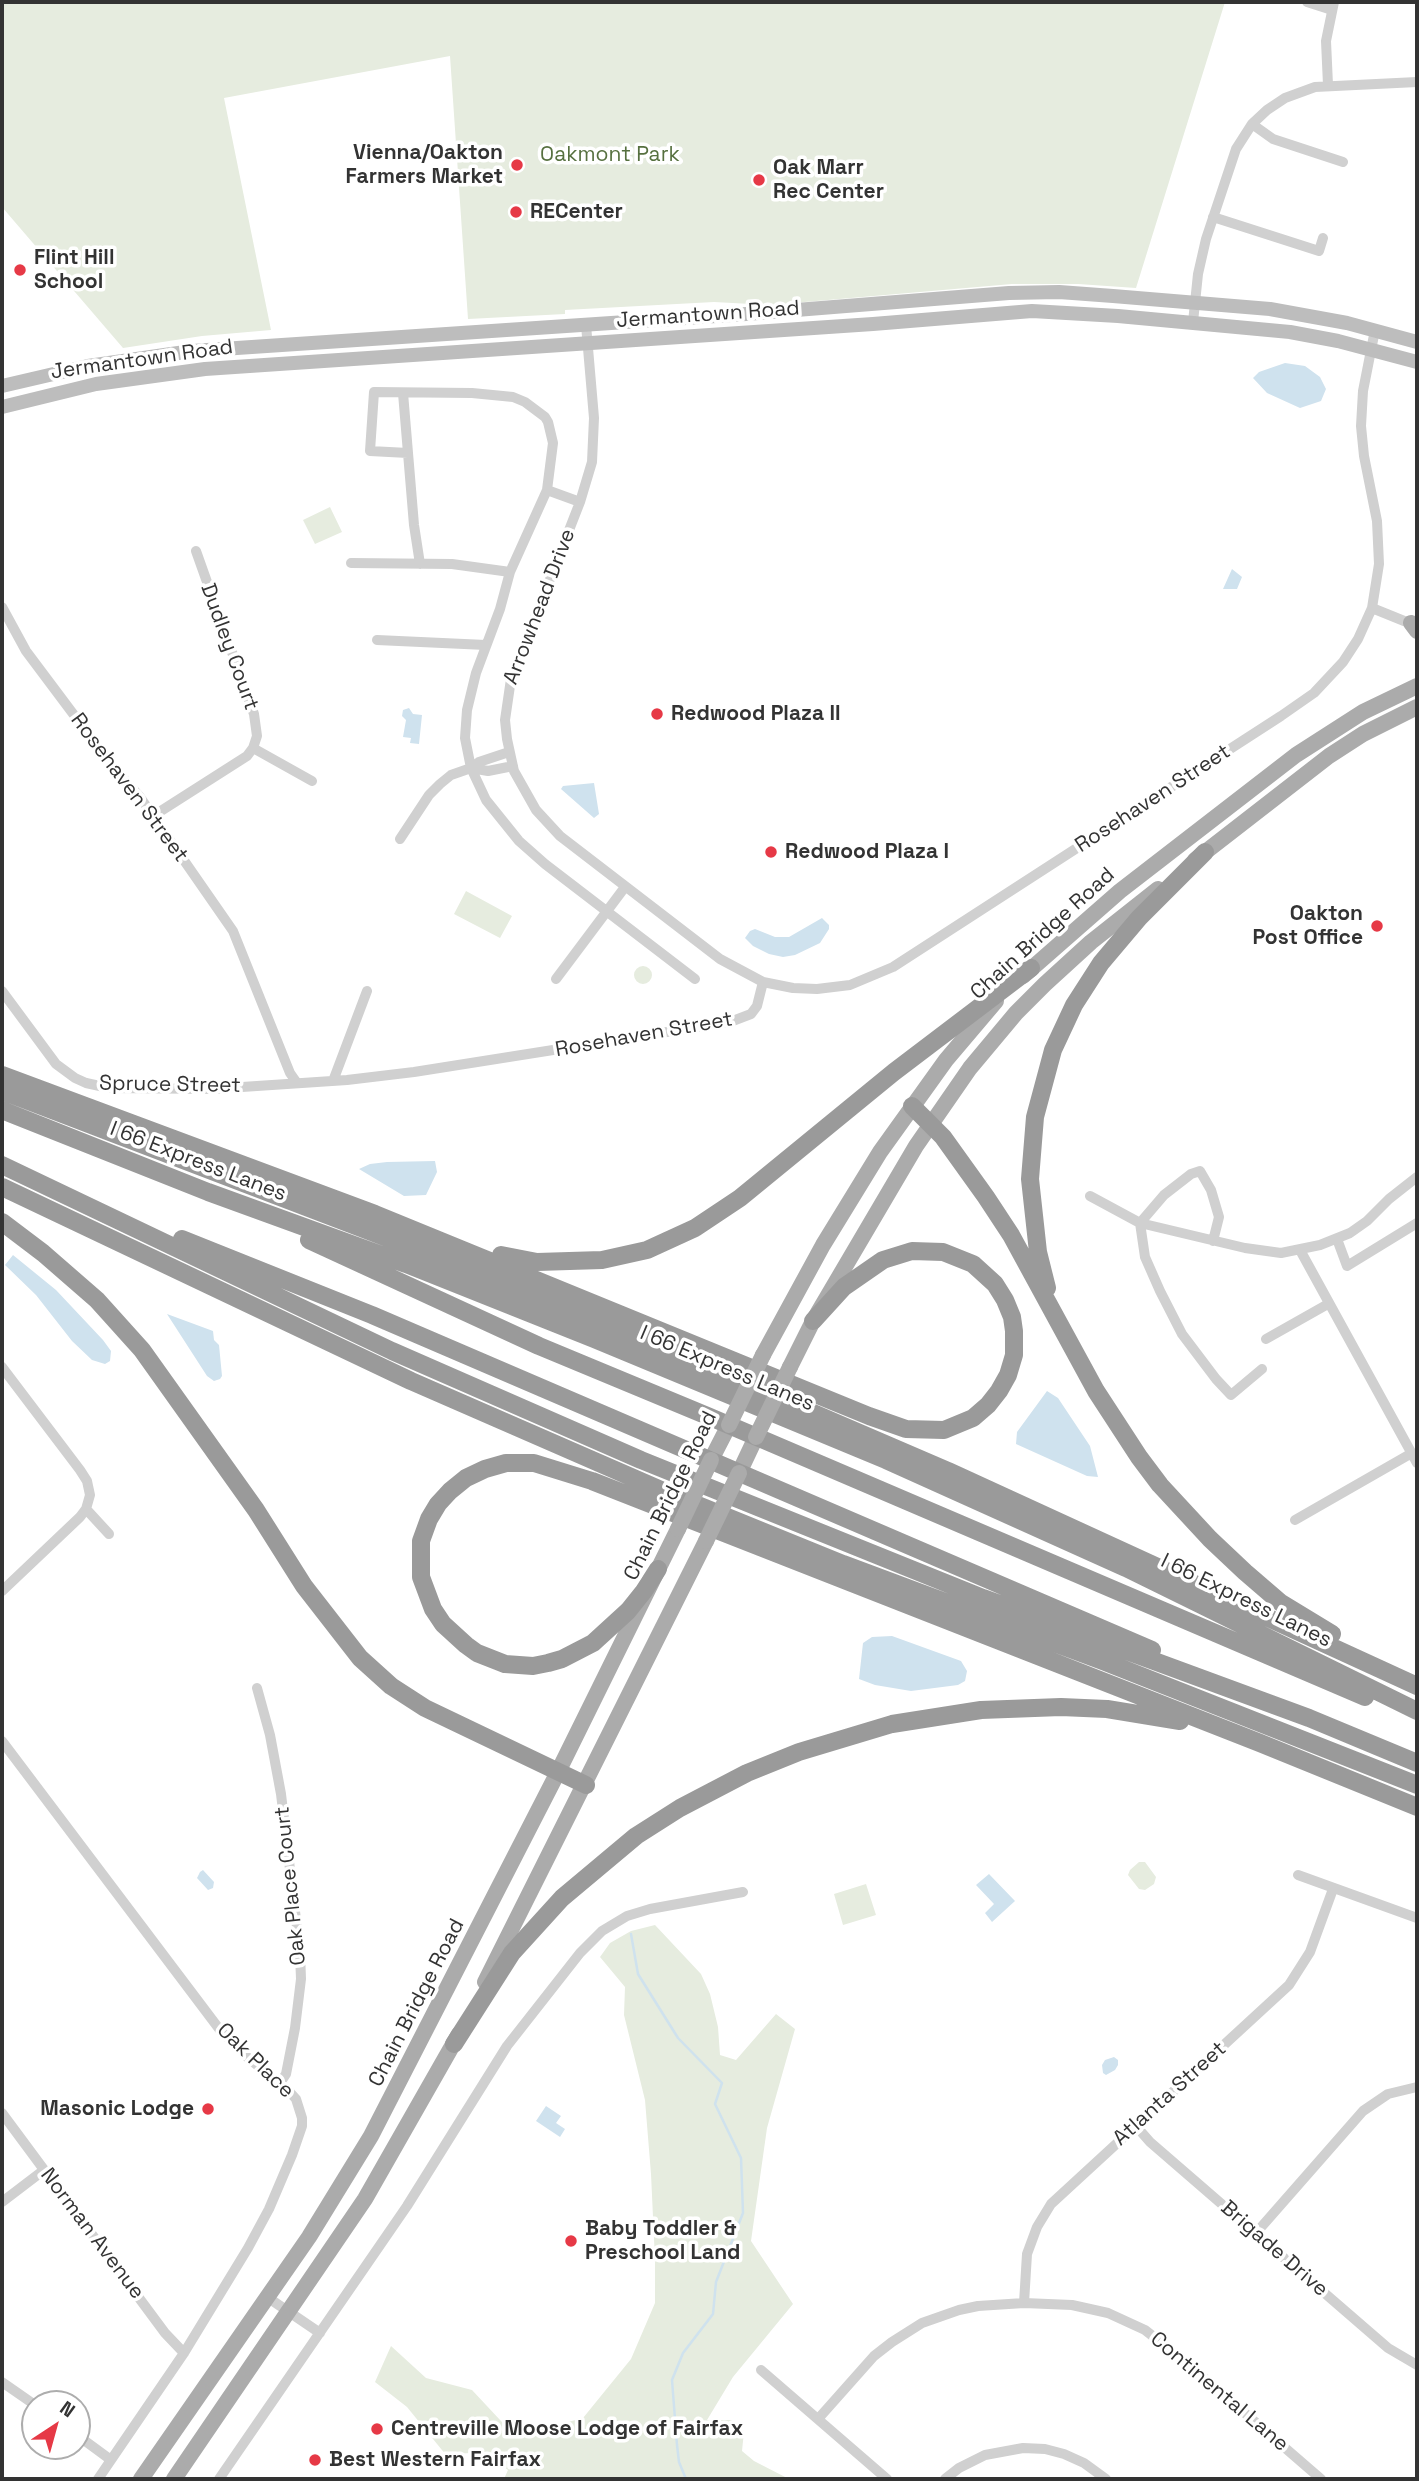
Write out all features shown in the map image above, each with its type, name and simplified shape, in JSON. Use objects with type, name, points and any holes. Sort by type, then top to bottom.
[{"type":"highway","points":[[1057,1322],[1038,1252],[1030,1179],[1032,1138],[1046,1073],[1074,1005],[1101,963],[1139,918],[1206,852]]},
{"type":"highway","points":[[375,1214],[494,1254],[537,1262],[602,1260],[647,1250],[695,1228],[740,1198],[894,1072],[1031,968]]},
{"type":"highway","points":[[2,1075],[375,1214],[906,1429],[944,1430],[973,1418],[999,1391],[1008,1375],[1014,1355],[1012,1317],[995,1284],[973,1264],[943,1252],[912,1251],[883,1260],[844,1287],[813,1321]]},
{"type":"highway","points":[[2,1091],[385,1237],[676,1354],[948,1471],[1417,1684]]},
{"type":"highway","points":[[912,1106],[931,1124],[971,1175],[1011,1235],[1096,1391],[1139,1457],[1168,1494],[1210,1539],[1281,1602],[1320,1628],[1384,1660],[1417,1684]]},
{"type":"highway","name":"I 66 Express Lanes","points":[[2,1110],[208,1192],[405,1264],[873,1455],[1126,1568],[1417,1710]]},
{"type":"highway","points":[[2,1165],[392,1351],[640,1460],[983,1598],[1309,1718]]},
{"type":"highway","points":[[38,1182],[372,1315],[1417,1763]]},
{"type":"highway","points":[[2,1187],[411,1381],[661,1489],[855,1568],[1417,1784]]},
{"type":"highway","points":[[208,1192],[243,1213],[293,1233],[538,1346],[1417,1718]]},
{"type":"highway","points":[[2,1222],[97,1300],[142,1350],[256,1510],[304,1586],[360,1658],[391,1686],[425,1709],[586,1785]]},
{"type":"highway","points":[[659,1569],[628,1611],[593,1643],[548,1663],[533,1666],[505,1664],[477,1653],[443,1624],[433,1609],[421,1577],[421,1541],[438,1504],[467,1478],[506,1463],[534,1463],[592,1482],[1417,1807]]},
{"type":"highway","points":[[454,2044],[519,1945],[562,1898],[596,1867],[636,1836],[680,1808],[747,1773],[799,1752],[892,1724],[932,1716],[981,1710],[1048,1707],[1107,1709],[1156,1716],[1259,1743]]},
{"type":"main road","name":"Jermantown Road","points":[[2,386],[88,366],[192,351],[1009,293],[1059,292],[1270,309],[1375,330],[1417,342]]},
{"type":"main road","name":"Jermantown Road","points":[[2,407],[96,384],[183,371],[279,362],[587,344],[1032,312],[1193,322],[1290,332],[1417,362]]},
{"type":"main road","name":"Chain Bridge Road","points":[[141,2479],[331,2205],[371,2136],[558,1772],[763,1355],[835,1223],[912,1106],[975,1023],[1031,968],[1120,891],[1296,755],[1363,712],[1414,686]]},
{"type":"main road","name":"Chain Bridge Road","points":[[174,2479],[380,2176],[454,2044],[706,1541],[746,1476],[756,1437],[813,1321],[931,1124],[976,1060],[1036,992],[1091,942],[1320,762],[1377,726],[1417,707]]},
{"type":"main road","points":[[1377,726],[1417,717]]},
{"type":"street","points":[[1307,2],[1333,6],[1326,41],[1328,85]]},
{"type":"street","points":[[1193,322],[1201,256],[1236,149],[1252,124],[1285,98],[1315,87],[1417,82]]},
{"type":"street","points":[[1252,124],[1273,139],[1343,162]]},
{"type":"street","points":[[1213,217],[1319,251],[1323,238]]},
{"type":"street","name":"Arrowhead Drive","points":[[586,325],[594,418],[589,478],[511,679],[505,720],[509,752],[530,801],[543,820],[560,836],[720,959],[764,982]]},
{"type":"street","name":"Rosehaven Street","points":[[2,607],[26,651],[153,816],[233,931],[290,1073],[297,1083],[414,1072],[730,1022],[751,1014],[757,1006],[764,982],[793,988],[832,988],[865,980],[892,967],[1302,702],[1324,684],[1358,639],[1372,608],[1379,564],[1379,543],[1360,416],[1375,330]]},
{"type":"street","points":[[408,453],[370,451],[373,392],[472,393],[513,397],[525,402],[545,417],[553,443],[547,490],[510,572],[476,673],[467,710],[465,738],[471,768],[486,800],[519,841],[695,979]]},
{"type":"street","points":[[403,393],[414,525],[420,564]]},
{"type":"street","points":[[547,490],[580,502]]},
{"type":"street","name":"Dudley Court","points":[[196,551],[254,714],[257,736],[253,748]]},
{"type":"street","points":[[351,563],[452,564],[510,572]]},
{"type":"street","points":[[1372,608],[1415,627]]},
{"type":"street","points":[[377,640],[486,645]]},
{"type":"street","points":[[153,816],[247,756],[253,748],[312,781]]},
{"type":"street","points":[[400,839],[429,795],[451,775],[509,752]]},
{"type":"street","points":[[471,768],[488,771],[513,766]]},
{"type":"street","points":[[556,979],[625,887]]},
{"type":"street","name":"Spruce Street","points":[[2,991],[56,1064],[69,1075],[86,1083],[122,1088],[212,1089],[297,1083]]},
{"type":"street","points":[[333,1081],[367,991]]},
{"type":"street","points":[[1213,1241],[1220,1217],[1211,1190],[1200,1171],[1191,1174],[1164,1195],[1140,1223],[1145,1257],[1160,1291],[1182,1334],[1216,1379],[1231,1395],[1262,1369]]},
{"type":"street","points":[[1090,1196],[1140,1223],[1269,1252],[1300,1250],[1336,1240],[1357,1228],[1417,1177]]},
{"type":"street","points":[[1336,1240],[1347,1266],[1417,1223]]},
{"type":"street","points":[[1295,1521],[1414,1458],[1300,1250]]},
{"type":"street","points":[[1266,1339],[1328,1304]]},
{"type":"street","points":[[2,1367],[87,1481],[90,1495],[86,1509],[2,1591]]},
{"type":"street","points":[[86,1509],[109,1534]]},
{"type":"street","name":"Oak Place Court","points":[[257,1688],[270,1735],[281,1794],[300,1953],[296,2028],[286,2074],[280,2083]]},
{"type":"street","name":"Oak Place","points":[[2,1741],[220,2030],[296,2099],[302,2118],[292,2155],[269,2209],[248,2248],[184,2353],[98,2479]]},
{"type":"street","points":[[1298,1875],[1417,1918]]},
{"type":"street","name":"Atlanta Street","points":[[1024,2303],[1027,2254],[1042,2217],[1062,2192],[1289,1984],[1310,1952],[1333,1889]]},
{"type":"street","points":[[219,2479],[421,2186],[507,2046],[589,1944],[607,1927],[638,1912],[743,1892]]},
{"type":"street","points":[[1256,2233],[1363,2111],[1388,2094],[1417,2087]]},
{"type":"street","name":"Norman Avenue","points":[[2,2113],[166,2333],[184,2353]]},
{"type":"street","name":"Brigade Drive","points":[[1136,2126],[1150,2142],[1388,2348],[1417,2365]]},
{"type":"street","points":[[2,2202],[44,2170]]},
{"type":"street","points":[[267,2298],[320,2333]]},
{"type":"street","name":"Continental Lane","points":[[818,2419],[874,2356],[911,2329],[959,2310],[1024,2303],[1072,2305],[1122,2318],[1145,2330],[1321,2479]]},
{"type":"street","points":[[761,2370],[887,2479]]},
{"type":"street","points":[[2,2382],[21,2395]]},
{"type":"street","points":[[91,2445],[111,2460]]},
{"type":"street","points":[[945,2479],[959,2468],[985,2455],[1003,2449],[1023,2448],[1045,2449],[1064,2454],[1084,2463],[1106,2479]]},
{"type":"green space","name":"Oakmont Park","points":[[2,2],[1225,2],[1136,288],[1078,284],[1012,284],[770,305],[714,302],[565,310],[565,314],[468,319],[450,56],[224,98],[271,330],[202,336],[123,348],[2,207]]},
{"type":"green space","points":[[330,507],[342,532],[315,544],[303,520]]},
{"type":"green space","points":[[466,891],[512,916],[500,938],[454,914]]},
{"type":"green space","points":[[643,966],[649,969],[652,975],[649,981],[643,984],[637,981],[634,975],[637,969]]},
{"type":"green space","points":[[1139,1862],[1145,1862],[1156,1877],[1154,1884],[1145,1890],[1139,1889],[1128,1875]]},
{"type":"green space","points":[[866,1884],[876,1915],[843,1925],[834,1894]]},
{"type":"green space","points":[[655,1925],[701,1974],[710,1994],[718,2027],[720,2055],[736,2060],[776,2014],[795,2029],[767,2128],[751,2241],[793,2304],[733,2377],[707,2420],[731,2420],[744,2431],[742,2451],[754,2461],[789,2479],[504,2479],[508,2470],[481,2452],[446,2455],[407,2407],[375,2382],[391,2346],[426,2378],[472,2390],[515,2436],[583,2418],[631,2359],[655,2303],[651,2174],[645,2100],[624,2015],[625,1987],[600,1957],[610,1943],[631,1931]]},
{"type":"water","points":[[1285,363],[1305,366],[1320,377],[1326,389],[1321,401],[1300,408],[1267,393],[1253,378],[1259,372]]},
{"type":"water","points":[[1232,569],[1242,577],[1237,589],[1223,589]]},
{"type":"water","points":[[409,708],[413,714],[422,715],[419,744],[410,743],[411,738],[403,737],[406,720],[402,716],[403,710]]},
{"type":"water","points":[[594,783],[599,814],[594,818],[561,789],[563,786]]},
{"type":"water","points":[[822,918],[829,925],[829,929],[820,943],[795,955],[783,957],[769,954],[753,946],[745,938],[755,929],[775,937],[789,937]]},
{"type":"water","points":[[435,1161],[437,1172],[426,1195],[404,1196],[359,1169],[370,1164],[387,1162]]},
{"type":"water","points":[[13,1255],[56,1290],[103,1340],[111,1351],[110,1361],[105,1364],[92,1360],[72,1341],[36,1295],[5,1265]]},
{"type":"water","points":[[167,1314],[213,1331],[214,1340],[219,1345],[220,1379],[214,1381],[207,1376]]},
{"type":"water","points":[[1047,1391],[1058,1398],[1090,1446],[1098,1477],[1087,1476],[1016,1444],[1017,1432]]},
{"type":"water","points":[[892,1636],[961,1661],[967,1671],[965,1681],[958,1685],[911,1691],[875,1685],[859,1679],[863,1643],[872,1637]]},
{"type":"water","points":[[203,1870],[214,1882],[213,1888],[208,1890],[197,1878]]},
{"type":"water","points":[[989,1874],[1015,1901],[992,1922],[985,1913],[994,1904],[976,1885]]},
{"type":"water","points":[[1114,2057],[1118,2060],[1118,2065],[1106,2075],[1102,2065],[1105,2060]]},
{"type":"water","points":[[546,2106],[561,2116],[556,2123],[565,2129],[560,2137],[536,2121]]},
{"type":"waterway","points":[[631,1934],[638,1974],[678,2038],[722,2083],[715,2104],[741,2158],[743,2213],[716,2282],[713,2314],[683,2353],[672,2380],[679,2462],[686,2479]]},
{"type":"place","name":"Vienna/Oakton Farmers Market","points":[[517,165]]},
{"type":"place","name":"Oak Marr Rec Center","points":[[759,180]]},
{"type":"place","name":"RECenter","points":[[516,212]]},
{"type":"place","name":"Flint Hill School","points":[[20,270]]},
{"type":"place","name":"Redwood Plaza II","points":[[657,714]]},
{"type":"place","name":"Redwood Plaza I","points":[[771,852]]},
{"type":"place","name":"Oakton Post Office","points":[[1377,926]]},
{"type":"place","name":"Masonic Lodge","points":[[208,2109]]},
{"type":"place","name":"Baby Toddler & Preschool Land","points":[[571,2241]]},
{"type":"place","name":"Centreville Moose Lodge of Fairfax","points":[[377,2429]]},
{"type":"place","name":"Best Western Fairfax","points":[[315,2460]]}]
